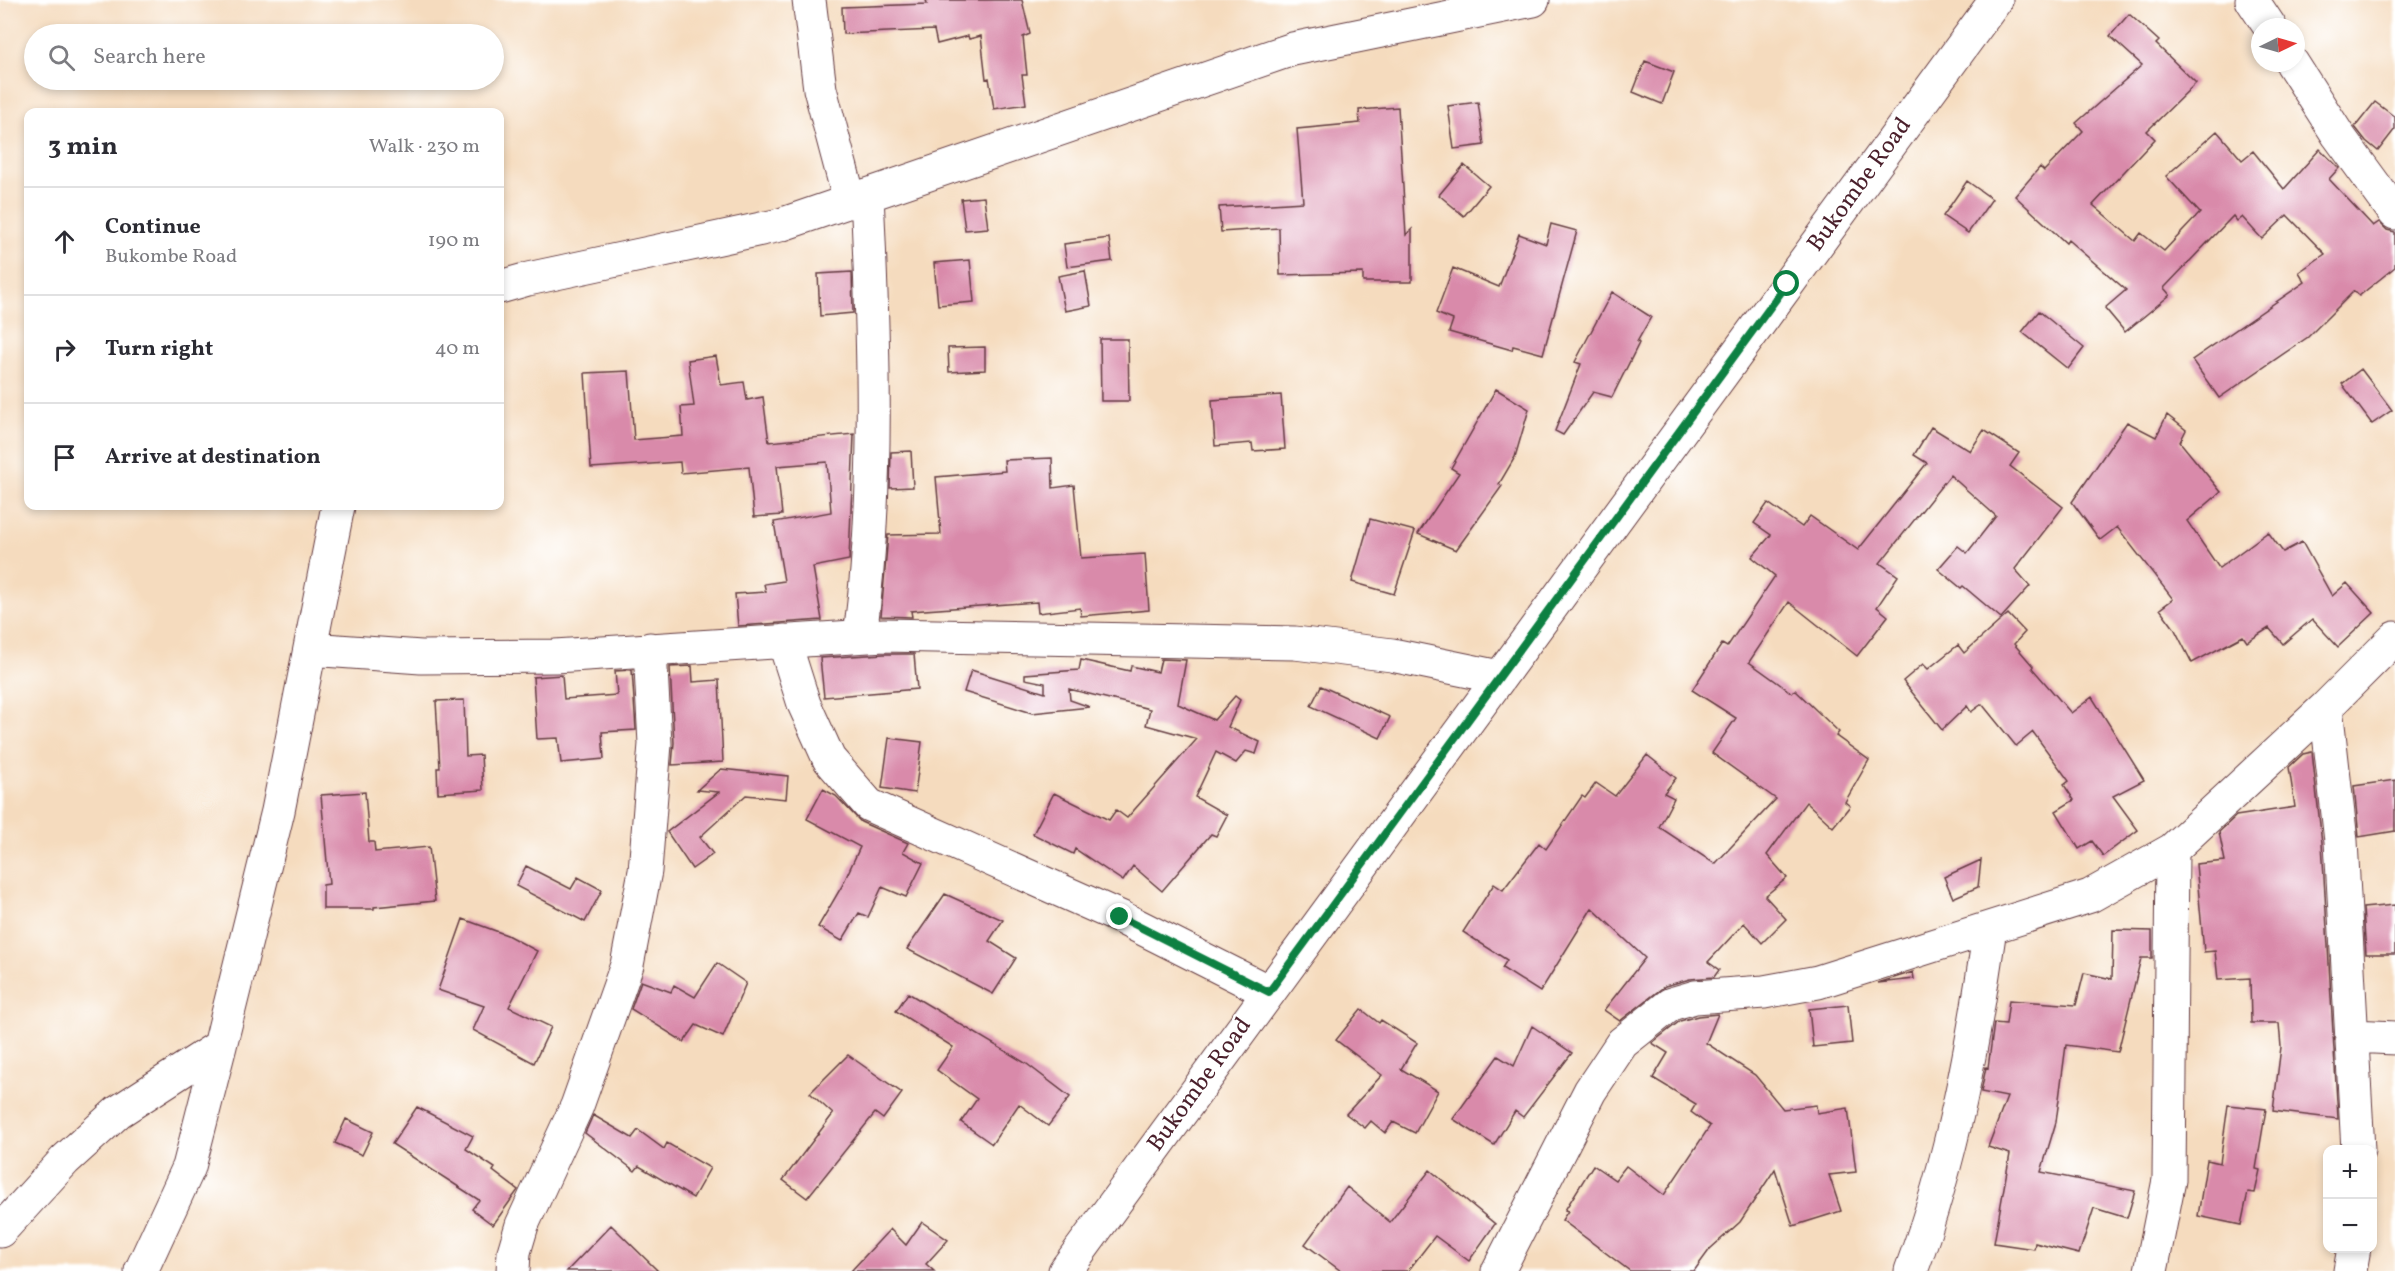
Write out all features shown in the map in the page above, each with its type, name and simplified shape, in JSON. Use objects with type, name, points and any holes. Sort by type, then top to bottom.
[{"type":"street","points":[[809,0],[820,89],[859,199],[872,311],[873,468],[868,573],[860,636]]},
{"type":"street","points":[[504,286],[539,276],[780,225],[1293,49],[1418,12],[1533,0]]},
{"type":"street","name":"Bukombe Road","points":[[1065,1271],[1996,0]]},
{"type":"street","points":[[2252,0],[2264,18]]},
{"type":"street","points":[[2298,72],[2338,135],[2395,213]]},
{"type":"street","points":[[141,1271],[189,1167],[278,811],[337,510]]},
{"type":"street","points":[[310,649],[421,657],[555,656],[860,636],[1295,643],[1392,655],[1499,677]]},
{"type":"street","points":[[1498,1271],[1590,1091],[1622,1043],[1671,1004],[1695,997],[1764,992],[1818,982],[2090,896],[2172,850],[2326,707],[2395,638]]},
{"type":"street","points":[[784,641],[804,705],[829,759],[869,805],[1120,917],[1269,992]]},
{"type":"street","points":[[513,1271],[514,1252],[522,1226],[577,1106],[627,965],[645,871],[655,744],[650,649]]},
{"type":"street","points":[[2326,707],[2342,841],[2358,1145]]},
{"type":"street","points":[[2151,1271],[2169,1180],[2172,850]]},
{"type":"street","points":[[1911,1271],[1926,1230],[1953,1136],[1974,1036],[1990,928]]},
{"type":"street","points":[[2353,1036],[2395,1038]]},
{"type":"street","points":[[0,1231],[65,1160],[118,1112],[220,1046]]},
{"type":"street","points":[[2350,1271],[2353,1253]]},
{"type":"building","points":[[926,0],[1022,0],[1030,34],[1023,37],[1027,75],[1022,75],[1026,104],[994,109],[989,78],[986,79],[981,36],[969,39],[968,36],[937,44],[934,30],[843,34],[842,7],[927,4]]},
{"type":"building","points":[[2129,14],[2159,41],[2156,44],[2196,83],[2147,131],[2155,139],[2093,205],[2135,241],[2141,233],[2164,251],[2200,213],[2166,176],[2217,131],[2242,160],[2253,151],[2284,189],[2320,149],[2339,168],[2329,179],[2373,226],[2379,222],[2387,230],[2395,232],[2395,267],[2359,296],[2354,291],[2308,337],[2219,398],[2192,360],[2305,282],[2299,272],[2325,254],[2287,215],[2262,239],[2242,217],[2237,221],[2233,216],[2164,288],[2170,295],[2125,332],[2105,308],[2126,290],[2068,240],[2066,243],[2015,196],[2040,167],[2044,171],[2083,131],[2076,123],[2142,65],[2110,36]]},
{"type":"building","points":[[1645,61],[1674,72],[1662,104],[1633,92]]},
{"type":"building","points":[[1478,102],[1484,145],[1454,149],[1448,106]]},
{"type":"building","points":[[2375,102],[2395,117],[2395,129],[2378,151],[2355,127]]},
{"type":"building","points":[[1398,107],[1406,235],[1412,229],[1412,282],[1363,282],[1363,273],[1280,275],[1279,228],[1221,232],[1219,207],[1303,202],[1297,129],[1360,123],[1359,110]]},
{"type":"building","points":[[1464,165],[1489,186],[1464,216],[1439,195]]},
{"type":"building","points":[[1967,181],[1992,199],[1968,233],[1943,216]]},
{"type":"building","points":[[984,197],[988,228],[965,230],[961,199]]},
{"type":"building","points":[[1551,224],[1577,231],[1543,354],[1513,346],[1512,350],[1449,332],[1453,320],[1436,313],[1453,268],[1499,287],[1519,234],[1546,244]]},
{"type":"building","points":[[1109,238],[1112,261],[1067,267],[1064,244]]},
{"type":"building","points":[[970,260],[974,302],[938,305],[934,263]]},
{"type":"building","points":[[1085,271],[1091,306],[1065,311],[1058,276]]},
{"type":"building","points":[[852,272],[853,313],[820,316],[818,274]]},
{"type":"building","points":[[1612,292],[1651,317],[1612,397],[1593,392],[1563,435],[1555,431],[1581,364],[1575,362]]},
{"type":"building","points":[[2039,311],[2084,348],[2068,369],[2022,332]]},
{"type":"building","points":[[1100,339],[1128,339],[1129,401],[1101,401]]},
{"type":"building","points":[[985,347],[985,370],[949,372],[948,348]]},
{"type":"building","points":[[716,356],[721,385],[744,382],[747,400],[763,397],[769,442],[854,434],[849,560],[813,567],[822,620],[738,626],[735,594],[766,592],[764,584],[784,581],[774,522],[831,512],[827,462],[777,466],[782,515],[754,517],[749,467],[681,473],[680,462],[591,468],[585,373],[629,371],[634,440],[683,436],[681,407],[694,406],[688,360]]},
{"type":"building","points":[[2361,369],[2392,410],[2372,424],[2342,384]]},
{"type":"building","points":[[1496,389],[1529,409],[1515,457],[1499,484],[1502,486],[1456,550],[1418,534],[1459,473],[1451,468]]},
{"type":"building","points":[[1281,395],[1285,449],[1253,451],[1252,443],[1215,446],[1212,400]]},
{"type":"building","points":[[2167,415],[2186,430],[2180,442],[2221,492],[2187,521],[2219,568],[2268,532],[2283,552],[2302,542],[2332,596],[2347,583],[2374,613],[2338,647],[2312,619],[2283,644],[2269,628],[2247,642],[2243,636],[2192,663],[2174,628],[2160,609],[2173,599],[2117,527],[2100,540],[2072,502],[2127,422],[2156,437]]},
{"type":"building","points":[[1931,427],[1970,451],[1984,430],[2019,453],[2010,466],[2063,507],[2015,569],[2030,586],[2001,618],[1963,586],[1961,588],[1938,569],[1958,546],[1967,553],[1996,516],[1950,475],[1880,563],[1898,576],[1877,607],[1888,616],[1857,656],[1789,602],[1749,662],[1792,693],[1795,690],[1839,732],[1836,736],[1869,760],[1845,802],[1850,806],[1833,827],[1806,802],[1767,855],[1787,878],[1765,896],[1786,919],[1762,943],[1744,923],[1708,962],[1719,970],[1714,977],[1690,979],[1665,986],[1620,1021],[1604,1010],[1645,958],[1592,908],[1540,992],[1502,968],[1507,960],[1463,932],[1494,884],[1503,890],[1539,843],[1546,849],[1582,796],[1585,798],[1596,783],[1615,796],[1647,755],[1676,778],[1664,793],[1674,798],[1659,827],[1715,864],[1776,799],[1712,753],[1736,718],[1692,690],[1722,644],[1727,647],[1775,576],[1752,557],[1771,535],[1754,523],[1768,503],[1802,527],[1810,516],[1858,550],[1927,463],[1914,455]]},
{"type":"building","points":[[911,451],[913,487],[890,488],[891,452]]},
{"type":"building","points":[[1052,458],[1053,488],[1074,485],[1081,558],[1145,554],[1149,610],[1081,616],[1080,608],[1038,613],[1037,602],[911,611],[912,617],[881,616],[888,535],[941,534],[936,477],[1005,471],[1004,460]]},
{"type":"building","points":[[1370,519],[1415,531],[1394,594],[1352,582]]},
{"type":"building","points":[[2008,614],[2025,632],[2014,644],[2033,666],[2032,668],[2071,713],[2092,697],[2144,780],[2113,796],[2138,830],[2103,856],[2092,841],[2079,849],[2056,811],[2074,800],[2064,785],[2069,781],[2033,732],[2016,746],[1982,704],[1971,712],[1967,706],[1942,730],[1903,681],[1923,664],[1928,669],[1958,645],[1964,653]]},
{"type":"building","points":[[914,654],[917,689],[824,697],[820,658]]},
{"type":"building","points":[[1161,659],[1186,660],[1178,704],[1214,720],[1235,696],[1240,700],[1228,727],[1260,742],[1256,754],[1246,751],[1236,763],[1216,752],[1195,797],[1227,815],[1216,836],[1211,834],[1162,891],[1133,866],[1123,881],[1075,849],[1073,854],[1033,834],[1054,793],[1109,820],[1116,810],[1127,818],[1197,739],[1146,725],[1150,709],[1069,689],[1070,700],[1090,707],[1032,713],[964,692],[971,670],[1045,693],[1045,683],[1025,679],[1025,674],[1079,670],[1081,660],[1130,671],[1131,666],[1158,672]]},
{"type":"building","points":[[692,666],[693,682],[719,680],[723,762],[672,765],[674,743],[670,667]]},
{"type":"building","points":[[632,670],[636,730],[602,732],[604,759],[561,763],[558,738],[537,739],[533,677],[562,675],[564,699],[617,695],[615,671]]},
{"type":"building","points":[[1321,686],[1390,717],[1380,738],[1311,706]]},
{"type":"building","points":[[464,700],[466,756],[481,755],[483,790],[438,793],[437,768],[440,768],[436,701]]},
{"type":"building","points":[[889,738],[922,742],[915,793],[882,788]]},
{"type":"building","points":[[2312,752],[2322,843],[2338,1119],[2273,1111],[2281,1047],[2279,1023],[2251,1023],[2250,978],[2218,980],[2215,951],[2204,952],[2196,864],[2225,861],[2219,832],[2236,816],[2295,807],[2289,767],[2303,754]]},
{"type":"building","points":[[721,769],[788,776],[786,799],[746,795],[700,837],[713,854],[692,869],[667,832],[719,792],[697,790]]},
{"type":"building","points":[[2395,780],[2395,831],[2359,837],[2354,786]]},
{"type":"building","points":[[823,789],[836,796],[861,822],[908,843],[903,852],[923,863],[906,897],[882,887],[868,917],[859,913],[842,941],[818,927],[842,886],[860,847],[807,819]]},
{"type":"building","points":[[365,792],[369,842],[374,842],[375,852],[429,847],[435,901],[374,907],[374,909],[323,909],[323,885],[329,884],[321,795]]},
{"type":"building","points":[[1981,860],[1978,887],[1953,898],[1944,877]]},
{"type":"building","points":[[526,866],[571,889],[578,877],[602,890],[585,922],[516,886]]},
{"type":"building","points":[[945,894],[1003,920],[989,941],[1016,958],[993,994],[907,949]]},
{"type":"building","points":[[2395,905],[2395,954],[2366,954],[2363,908]]},
{"type":"building","points":[[463,919],[507,935],[537,951],[509,1007],[551,1027],[534,1063],[473,1030],[484,1006],[438,990]]},
{"type":"building","points":[[2113,930],[2152,931],[2152,958],[2141,958],[2118,1052],[2066,1045],[2056,1122],[2041,1172],[2135,1191],[2127,1218],[2094,1208],[2079,1254],[2035,1243],[2034,1249],[1994,1243],[2010,1154],[1988,1147],[2007,1097],[1981,1092],[1986,1067],[1988,1068],[1994,1023],[2006,1024],[2009,1000],[2076,1005],[2084,973],[2112,979]]},
{"type":"building","points":[[717,963],[746,983],[723,1037],[696,1025],[684,1042],[631,1009],[641,981],[671,992],[674,985],[695,997]]},
{"type":"building","points":[[1913,972],[1914,979],[1878,983]]},
{"type":"building","points":[[908,993],[1027,1064],[1070,1097],[1048,1126],[1019,1104],[992,1144],[961,1122],[977,1099],[937,1070],[953,1047],[896,1011]]},
{"type":"building","points":[[1848,1005],[1852,1043],[1813,1047],[1809,1009]]},
{"type":"building","points":[[1361,1009],[1379,1023],[1381,1020],[1417,1043],[1401,1069],[1438,1091],[1415,1133],[1393,1122],[1385,1133],[1371,1121],[1365,1128],[1346,1114],[1382,1075],[1336,1040]]},
{"type":"building","points":[[1718,1014],[1706,1043],[1755,1075],[1783,1109],[1816,1105],[1817,1113],[1848,1108],[1856,1172],[1829,1175],[1841,1211],[1793,1226],[1775,1169],[1740,1222],[1710,1249],[1694,1271],[1630,1271],[1562,1220],[1568,1211],[1565,1210],[1593,1165],[1615,1180],[1626,1166],[1664,1195],[1710,1126],[1691,1112],[1696,1104],[1653,1078],[1668,1053],[1652,1043],[1680,1021]]},
{"type":"building","points":[[1532,1026],[1572,1053],[1523,1117],[1515,1111],[1494,1145],[1453,1119],[1498,1056],[1514,1066]]},
{"type":"building","points":[[848,1055],[902,1093],[883,1119],[875,1113],[807,1198],[783,1180],[833,1114],[810,1093]]},
{"type":"building","points":[[2228,1105],[2266,1109],[2256,1169],[2260,1170],[2255,1193],[2248,1192],[2241,1225],[2198,1216],[2207,1160],[2220,1163]]},
{"type":"building","points":[[417,1107],[473,1136],[466,1149],[495,1168],[493,1171],[518,1190],[493,1225],[472,1209],[479,1200],[392,1144]]},
{"type":"building","points":[[593,1115],[632,1138],[638,1130],[664,1149],[667,1143],[710,1168],[693,1198],[639,1166],[635,1171],[585,1133]]},
{"type":"building","points":[[346,1119],[373,1132],[362,1155],[335,1143]]},
{"type":"building","points":[[1430,1170],[1495,1224],[1469,1261],[1435,1236],[1408,1271],[1341,1271],[1305,1244],[1347,1187],[1390,1222]]},
{"type":"building","points":[[922,1222],[948,1240],[926,1264],[934,1271],[851,1271],[890,1229],[906,1245]]},
{"type":"building","points":[[611,1225],[658,1271],[567,1271]]},
{"type":"route","points":[[1120,917],[1269,992],[1787,284]]}]
